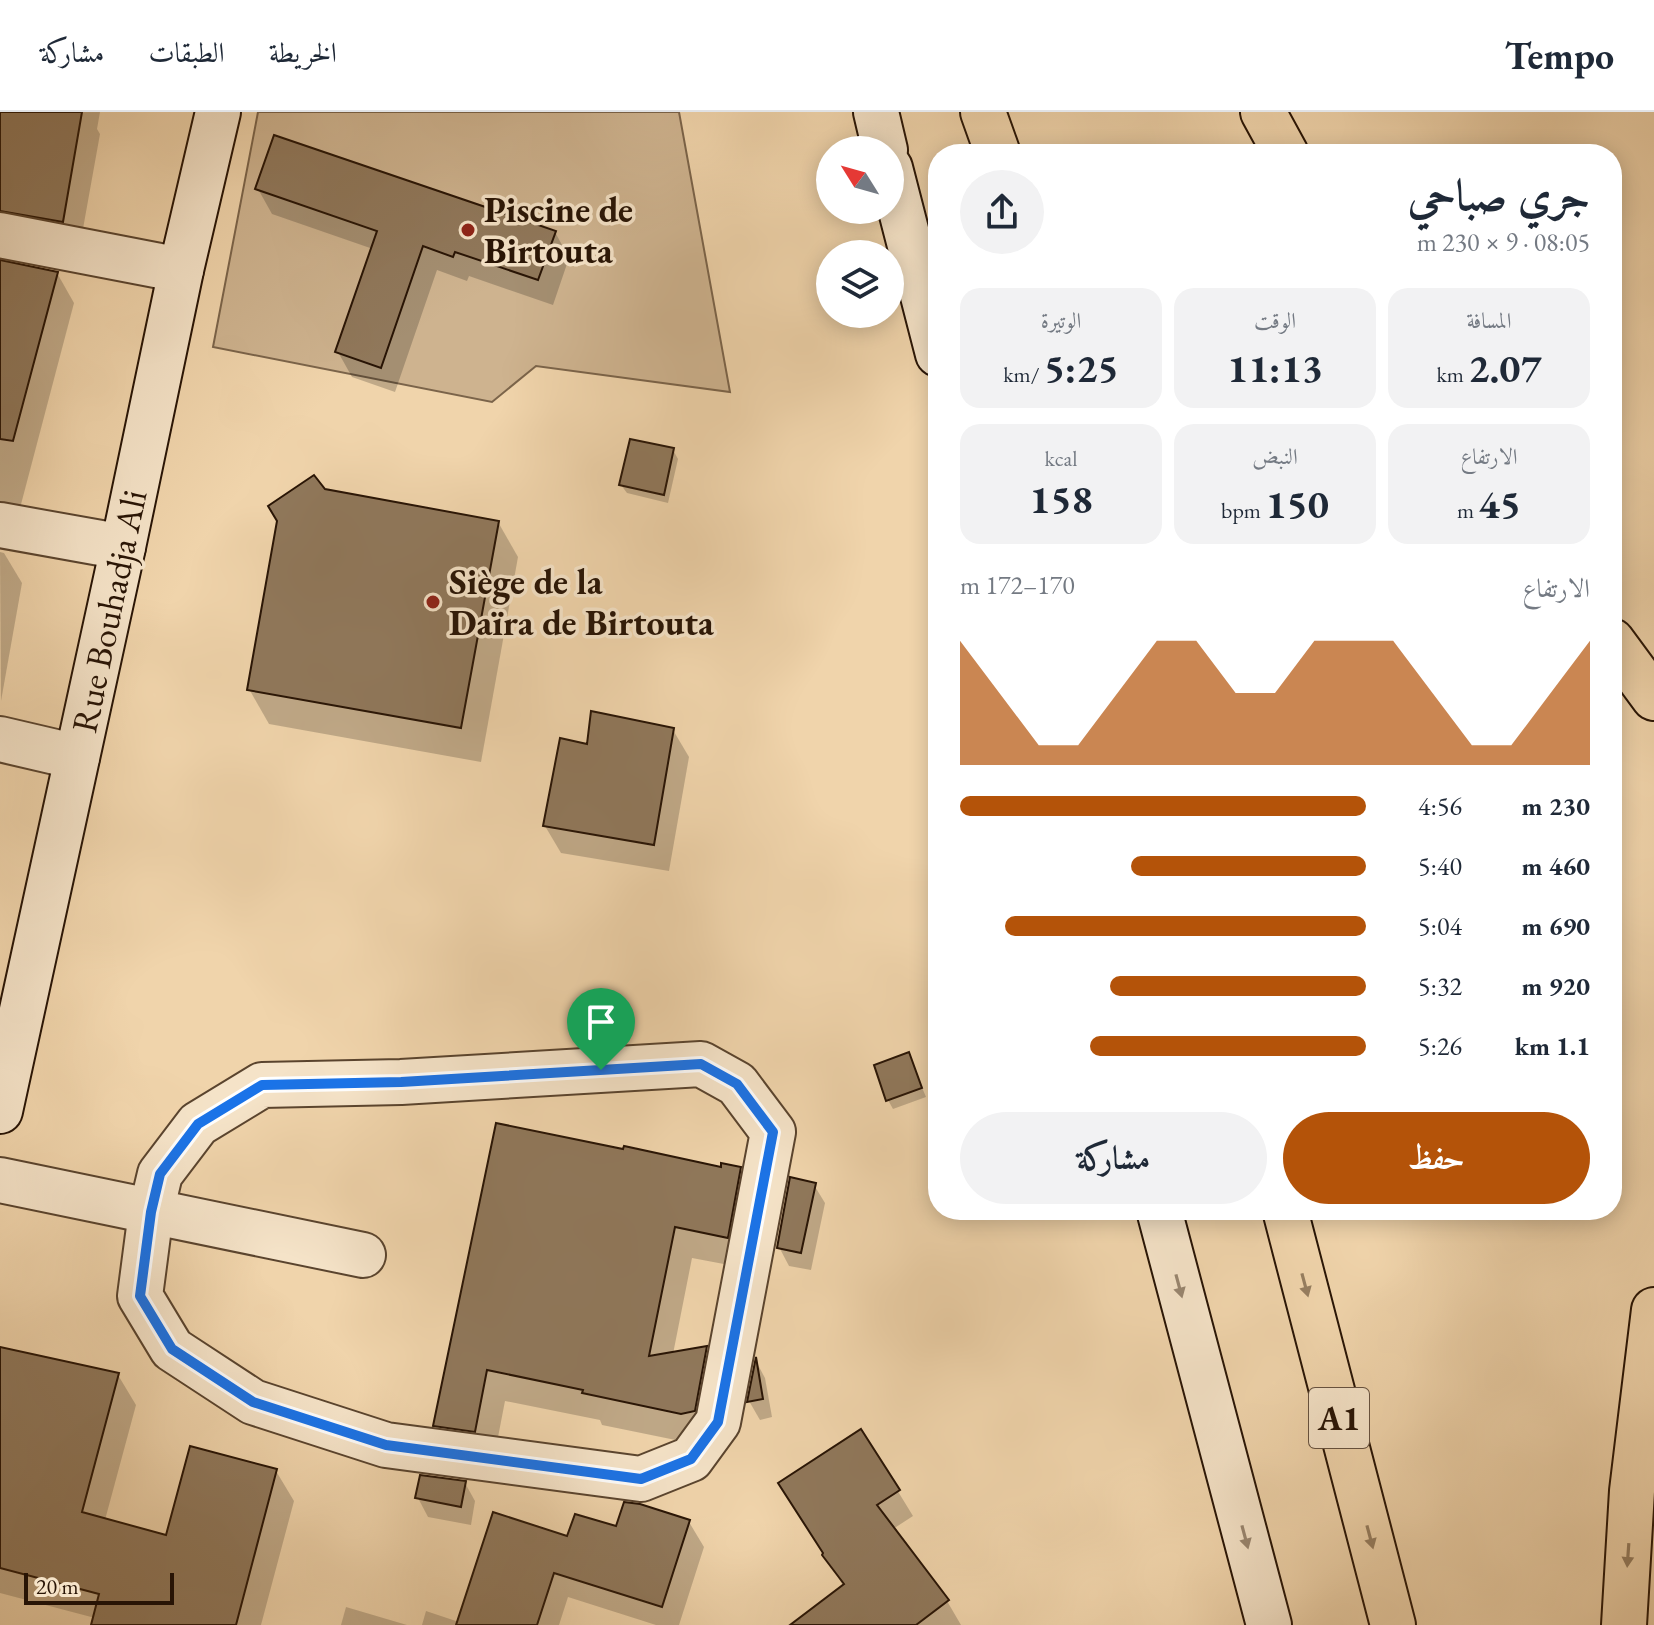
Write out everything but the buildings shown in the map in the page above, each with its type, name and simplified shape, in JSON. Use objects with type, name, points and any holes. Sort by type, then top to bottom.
[{"type":"highway","points":[[983,112],[994,144]]},
{"type":"highway","points":[[1015,112],[1021,144]]},
{"type":"highway","points":[[1263,112],[1281,144]]},
{"type":"highway","points":[[1622,654],[1652,695]]},
{"type":"highway","name":"A1","points":[[1288,1220],[1393,1625]]},
{"type":"highway","points":[[1624,1625],[1632,1491],[1654,1310]]},
{"type":"street","name":"Rue Bouhadja Ali","points":[[0,1111],[181,270],[218,112]]},
{"type":"street","points":[[876,112],[882,136]]},
{"type":"street","points":[[904,222],[928,315]]},
{"type":"street","points":[[0,235],[181,270]]},
{"type":"street","points":[[0,525],[123,547]]},
{"type":"street","points":[[0,739],[77,757]]},
{"type":"street","points":[[701,1064],[737,1084],[773,1132],[718,1422],[691,1459],[641,1479],[386,1445],[253,1402],[172,1349],[140,1296],[151,1212],[160,1174],[198,1124],[262,1085],[401,1082],[701,1064]]},
{"type":"street","points":[[0,1180],[363,1255]]},
{"type":"street","points":[[1162,1220],[1269,1625]]},
{"type":"shaded area","name":"Piscine de Birtouta","points":[[258,112],[679,112],[730,392],[536,366],[492,402],[213,347]]},
{"type":"place","name":"Piscine de Birtouta","points":[[468,230]]},
{"type":"place","name":"Siège de la Daïra de Birtouta","points":[[433,602]]},
{"type":"route","points":[[701,1064],[737,1084],[773,1132],[718,1422],[691,1459],[641,1479],[386,1445],[253,1402],[172,1349],[140,1296],[151,1212],[160,1174],[198,1124],[262,1085],[401,1082],[601,1070],[701,1064]]}]
